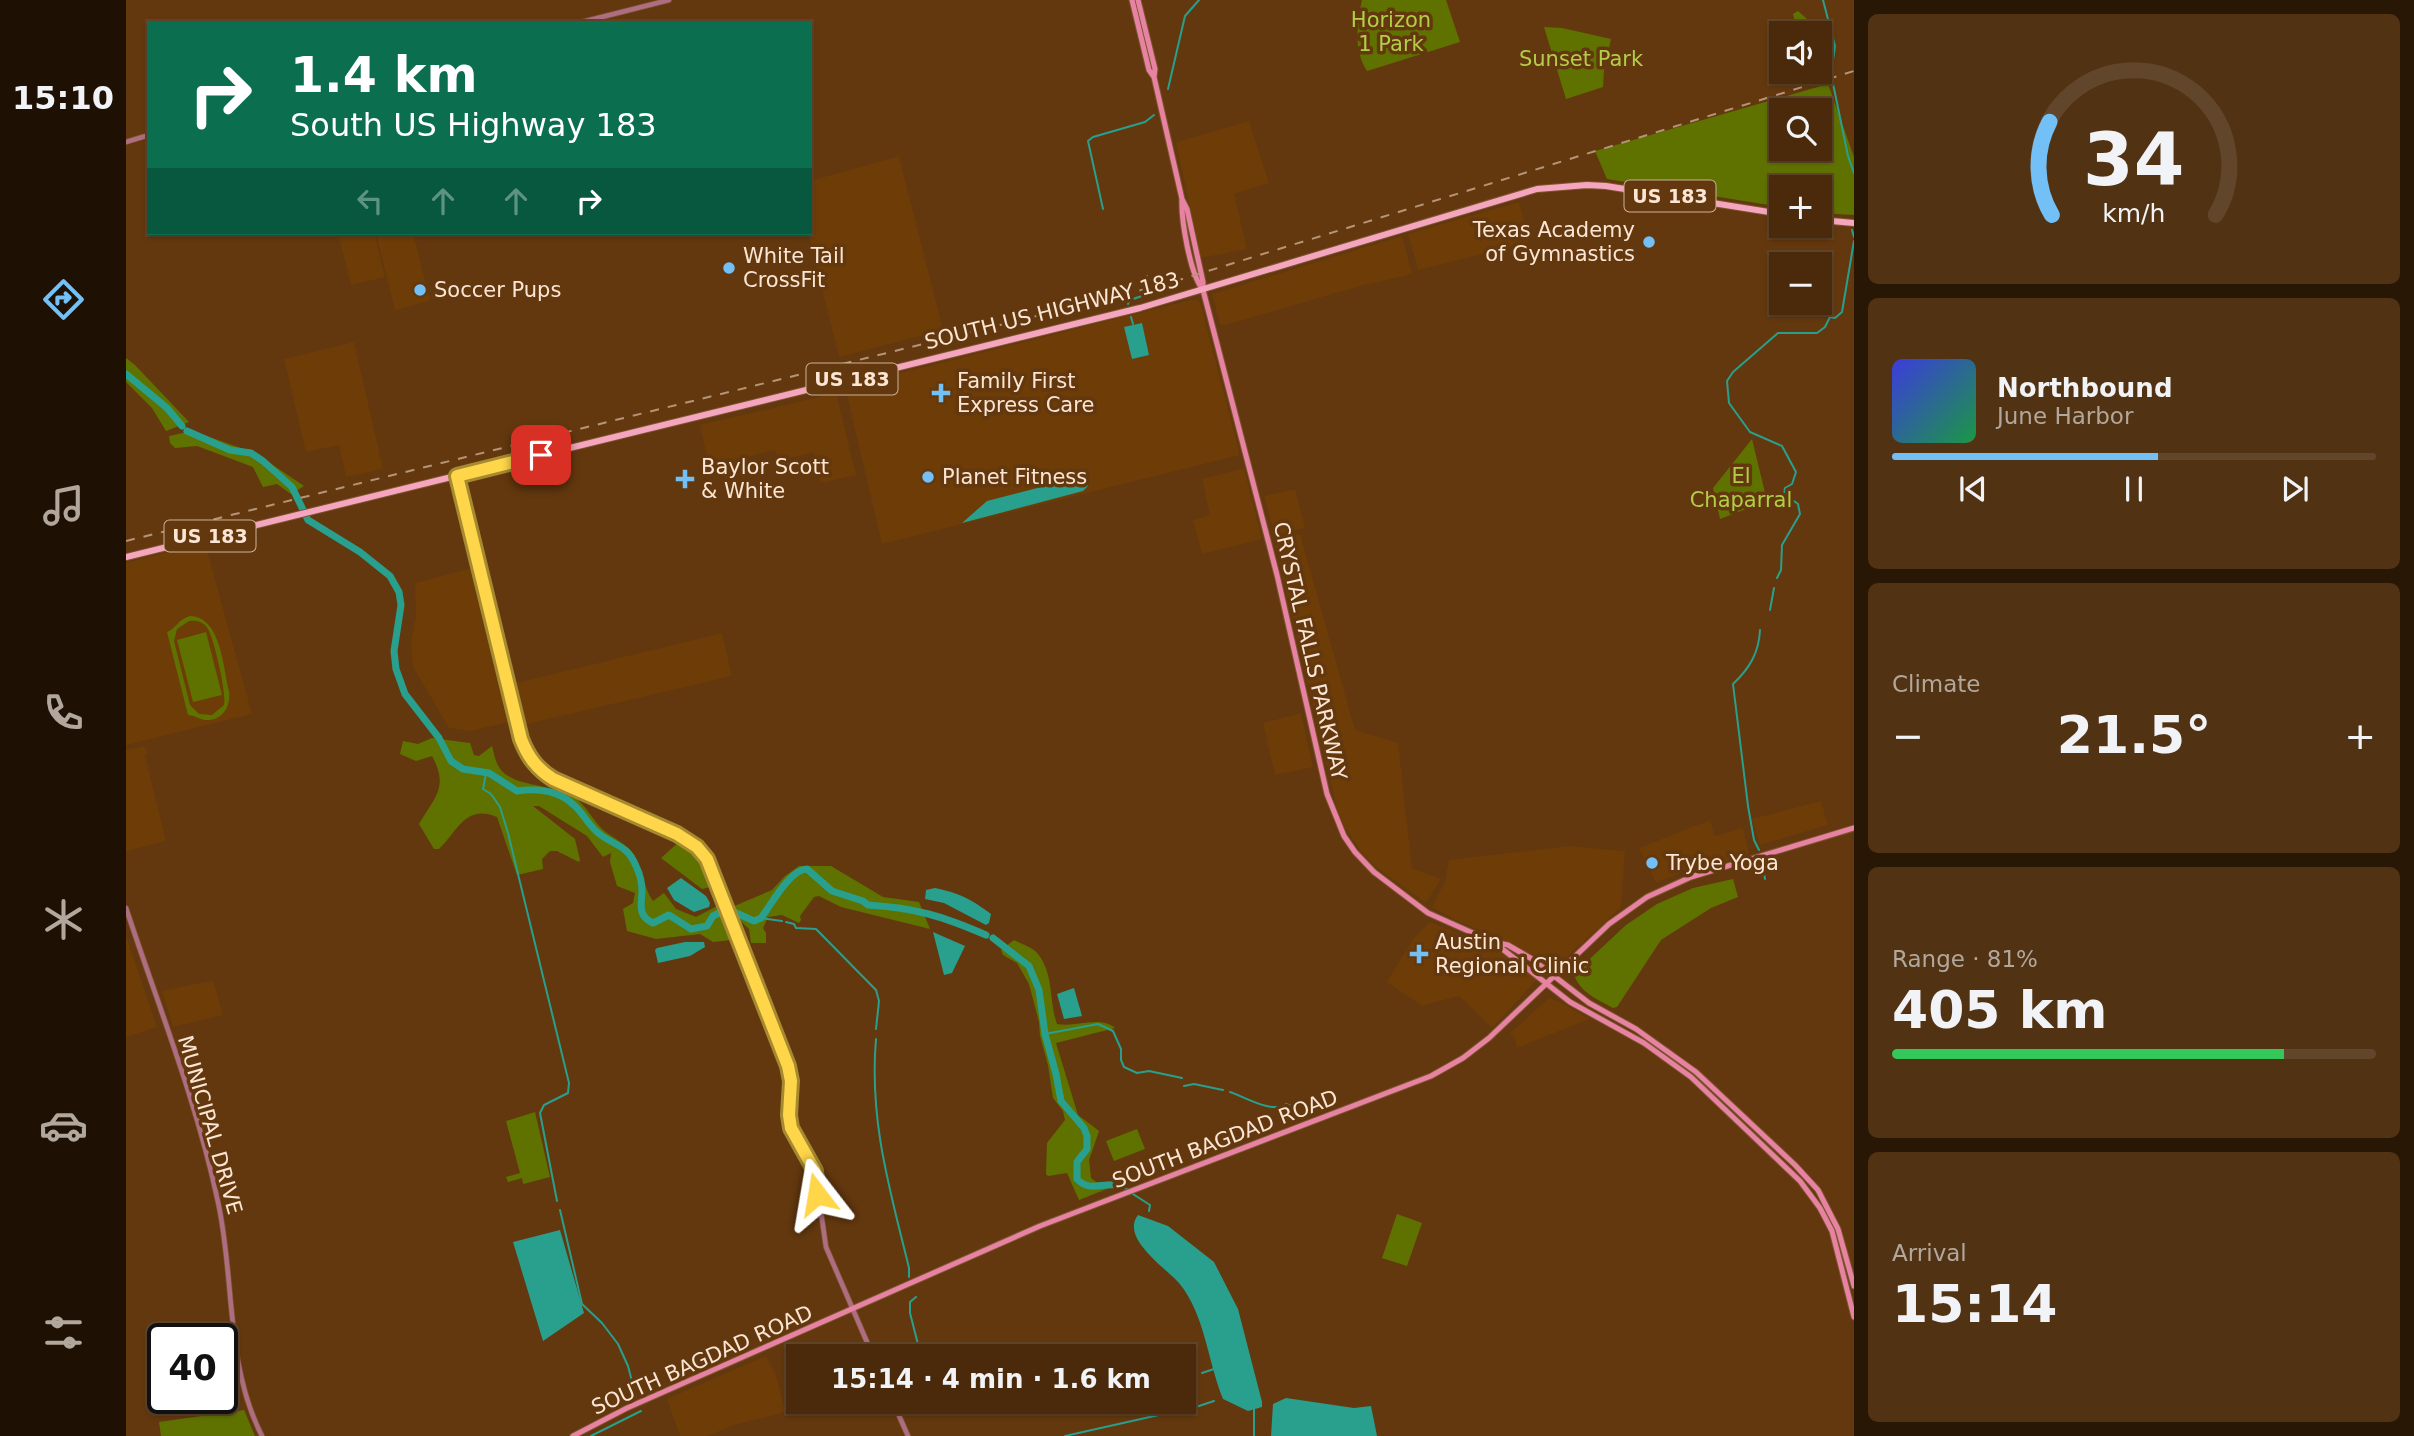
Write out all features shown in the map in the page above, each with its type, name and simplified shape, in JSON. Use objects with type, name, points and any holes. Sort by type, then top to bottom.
[{"type":"main road","points":[[1132,0],[1149,70],[1154,77]]},
{"type":"main road","points":[[1138,0],[1155,69],[1154,77]]},
{"type":"main road","name":"CRYSTAL FALLS PARKWAY","points":[[1154,77],[1182,199],[1187,209],[1203,290],[1277,575],[1335,818],[1354,852],[1374,872],[1428,913],[1493,942],[1516,949],[1589,1003],[1636,1029],[1696,1072],[1808,1179],[1839,1229],[1854,1286]]},
{"type":"main road","name":"SOUTH US HIGHWAY 183","points":[[126,557],[1058,329],[1203,290],[1536,189],[1606,186],[1769,212]]},
{"type":"main road","points":[[1832,220],[1854,223]]},
{"type":"main road","name":"SOUTH BAGDAD ROAD","points":[[573,1436],[627,1408],[1040,1226],[1431,1076],[1476,1048],[1609,924],[1647,897],[1692,877],[1854,828]]},
{"type":"main road","name":"CRYSTAL FALLS PARKWAY","points":[[1493,942],[1585,1010],[1638,1039],[1691,1077],[1800,1181],[1820,1208],[1832,1231],[1854,1317]]},
{"type":"main road","points":[[1585,1010],[1589,1003]]},
{"type":"street","points":[[586,21],[669,0]]},
{"type":"street","points":[[126,142],[147,136]]},
{"type":"street","points":[[457,476],[521,739],[530,759],[543,773],[561,783],[684,837],[701,851],[712,869],[788,1066],[791,1081],[791,1128],[815,1171],[826,1247],[868,1344]]},
{"type":"street","name":"MUNICIPAL DRIVE","points":[[126,908],[197,1124],[217,1197],[239,1367],[246,1398],[262,1436]]},
{"type":"street","points":[[898,1414],[908,1436]]},
{"type":"shaded area","points":[[1249,121],[1269,183],[1234,194],[1247,249],[1201,258],[1176,142]]},
{"type":"shaded area","points":[[899,156],[943,330],[839,357],[808,235],[812,235],[812,180]]},
{"type":"shaded area","points":[[1519,202],[1529,242],[1418,270],[1408,234]]},
{"type":"shaded area","points":[[338,235],[374,235],[385,277],[351,285]]},
{"type":"shaded area","points":[[376,235],[414,235],[430,301],[395,310]]},
{"type":"shaded area","points":[[1402,236],[1412,274],[1360,286],[1225,325],[1220,324],[1212,294]]},
{"type":"shaded area","points":[[1195,299],[1200,302],[1240,455],[882,544],[845,387]]},
{"type":"shaded area","points":[[354,342],[383,469],[346,477],[339,445],[306,452],[284,359]]},
{"type":"shaded area","points":[[836,393],[856,475],[821,483],[813,452],[778,461],[775,450],[709,466],[700,425]]},
{"type":"shaded area","points":[[1244,468],[1262,539],[1202,554],[1193,520],[1210,515],[1202,479]]},
{"type":"shaded area","points":[[1295,489],[1305,528],[1275,535],[1264,496]]},
{"type":"shaded area","points":[[1300,534],[1355,730],[1398,743],[1412,868],[1441,879],[1426,903],[1376,867],[1363,854],[1344,826],[1336,804],[1275,543],[1277,540]]},
{"type":"shaded area","points":[[205,543],[252,714],[126,745],[126,563]]},
{"type":"shaded area","points":[[479,566],[508,685],[722,633],[732,676],[518,726],[513,721],[471,731],[449,728],[413,667],[411,642],[416,617],[415,583]]},
{"type":"shaded area","points":[[1301,713],[1313,767],[1275,775],[1263,723]]},
{"type":"shaded area","points":[[145,746],[166,841],[126,851],[126,750]]},
{"type":"shaded area","points":[[1821,801],[1828,825],[1760,845],[1752,819]]},
{"type":"shaded area","points":[[1710,820],[1715,836],[1743,828],[1749,854],[1723,862],[1721,858],[1656,883],[1639,848]]},
{"type":"shaded area","points":[[1570,846],[1625,851],[1621,907],[1556,967],[1551,969],[1515,946],[1432,907],[1445,881],[1449,860]]},
{"type":"shaded area","points":[[1430,922],[1488,946],[1520,963],[1537,980],[1492,1028],[1459,996],[1422,1006],[1387,982],[1413,939]]},
{"type":"shaded area","points":[[126,936],[157,1027],[126,1037]]},
{"type":"shaded area","points":[[213,980],[223,1015],[173,1027],[162,991]]},
{"type":"shaded area","points":[[1549,998],[1589,1019],[1517,1048],[1515,1038],[1510,1033]]},
{"type":"shaded area","points":[[766,1356],[776,1376],[786,1412],[737,1424],[707,1436],[680,1436],[667,1399]]},
{"type":"green space","name":"Horizon 1 Park","points":[[1362,0],[1446,0],[1460,42],[1367,71],[1358,45]]},
{"type":"green space","points":[[1798,11],[1809,21],[1795,21],[1793,14]]},
{"type":"green space","name":"Sunset Park","points":[[1544,27],[1562,28],[1611,39],[1603,87],[1566,99]]},
{"type":"green space","points":[[1828,84],[1854,157],[1854,215],[1832,214],[1832,175],[1769,175],[1769,205],[1607,179],[1595,151],[1769,101],[1769,161],[1832,161],[1832,98],[1779,98]]},
{"type":"green space","points":[[126,358],[189,422],[166,431],[152,408],[126,382]]},
{"type":"green space","points":[[192,431],[255,453],[304,486],[291,494],[277,484],[263,487],[253,467],[197,446],[175,448],[170,443],[169,436]]},
{"type":"green space","name":"El Chaparral","points":[[1752,439],[1767,501],[1720,519],[1713,488]]},
{"type":"green space","points":[[186,617],[200,619],[208,625],[222,657],[229,702],[221,715],[211,720],[188,715],[167,632]],"holes":[[[189,621],[202,623],[208,629],[219,667],[224,705],[212,715],[199,714],[190,705],[174,641],[177,629]]]},
{"type":"green space","points":[[206,632],[222,695],[193,702],[177,640]]},
{"type":"green space","points":[[432,738],[470,743],[474,755],[479,756],[492,746],[498,765],[513,778],[573,796],[602,829],[632,852],[653,901],[664,893],[676,909],[696,917],[719,905],[731,940],[713,942],[700,934],[656,939],[627,931],[623,909],[633,903],[635,893],[617,886],[610,862],[611,853],[603,857],[587,836],[539,806],[533,806],[575,839],[579,862],[557,851],[550,851],[542,859],[543,869],[517,875],[497,817],[486,814],[477,814],[463,821],[439,849],[434,849],[419,824],[438,792],[440,784],[437,767],[432,756],[416,761],[400,754],[403,741],[418,744]]},
{"type":"green space","points":[[680,841],[702,861],[714,886],[702,889],[661,858]]},
{"type":"green space","points":[[799,866],[831,866],[883,897],[919,902],[930,929],[841,907],[819,896],[814,897],[800,916],[799,923],[782,915],[768,917],[763,928],[766,943],[751,943],[749,929],[735,916],[732,907],[772,890]]},
{"type":"green space","points":[[1733,879],[1738,897],[1711,908],[1661,940],[1617,1007],[1613,1008],[1596,999],[1578,983],[1575,977],[1579,969],[1626,925],[1657,904],[1693,888]]},
{"type":"green space","points":[[1014,940],[1034,950],[1043,962],[1047,970],[1057,1024],[1102,1022],[1115,1028],[1056,1043],[1078,1115],[1099,1131],[1089,1160],[1091,1178],[1096,1182],[1116,1183],[1079,1200],[1067,1173],[1046,1174],[1047,1143],[1065,1120],[1063,1111],[1053,1098],[1029,984],[1017,963],[1003,955],[1001,950]]},
{"type":"green space","points":[[535,1112],[550,1177],[523,1184],[522,1178],[508,1182],[506,1177],[520,1173],[506,1121]]},
{"type":"green space","points":[[1137,1129],[1145,1149],[1114,1161],[1106,1141]]},
{"type":"green space","points":[[1397,1214],[1422,1223],[1407,1266],[1382,1258]]},
{"type":"green space","points":[[244,1410],[255,1436],[161,1436],[159,1422],[216,1414],[238,1414],[238,1411]]},
{"type":"water","points":[[1142,323],[1149,355],[1132,359],[1124,327]]},
{"type":"water","points":[[1080,477],[1085,479],[1088,486],[1083,491],[962,523],[987,501]]},
{"type":"water","points":[[681,878],[706,896],[709,907],[694,912],[674,900],[667,888]]},
{"type":"water","points":[[935,888],[958,894],[977,904],[991,914],[989,923],[986,925],[944,903],[925,899],[926,890]]},
{"type":"water","points":[[933,932],[965,946],[952,973],[944,975]]},
{"type":"water","points":[[685,942],[704,942],[705,947],[690,956],[658,963],[655,950],[657,948]]},
{"type":"water","points":[[1074,988],[1082,1016],[1064,1019],[1057,994]]},
{"type":"water","points":[[1138,1215],[1168,1226],[1214,1262],[1238,1309],[1262,1407],[1248,1411],[1223,1399],[1195,1309],[1179,1283],[1140,1243],[1134,1224]]},
{"type":"water","points":[[560,1230],[584,1313],[543,1341],[513,1242]]},
{"type":"water","points":[[1286,1398],[1354,1408],[1371,1406],[1377,1436],[1271,1436],[1273,1404]]},
{"type":"waterway","points":[[1168,89],[1185,16],[1199,0]]},
{"type":"waterway","points":[[1823,0],[1835,46],[1831,74],[1854,173]]},
{"type":"waterway","points":[[1103,209],[1088,141],[1093,137],[1145,122],[1154,115]]},
{"type":"waterway","points":[[1852,230],[1854,237]]},
{"type":"waterway","points":[[1777,578],[1781,570],[1782,545],[1800,514],[1798,504],[1784,494],[1785,488],[1792,484],[1796,472],[1782,446],[1750,432],[1729,403],[1727,381],[1733,372],[1778,333],[1817,333],[1825,327],[1830,317],[1835,318],[1842,312],[1854,241]]},
{"type":"waterway","points":[[1128,304],[1130,300],[1148,294],[1147,276]]},
{"type":"waterway","points":[[1131,317],[1133,324]]},
{"type":"waterway","points":[[126,374],[167,408],[182,426]]},
{"type":"waterway","points":[[187,431],[230,450],[251,453],[263,461],[292,487],[308,520],[360,552],[390,576],[399,592],[401,605],[394,651],[396,669],[405,694],[439,738],[451,761],[463,769],[489,773],[517,791],[549,792],[570,801],[597,832],[628,853],[639,872],[643,914],[653,923],[669,915],[691,929],[707,926],[713,916],[723,911]]},
{"type":"waterway","points":[[1770,610],[1774,588]]},
{"type":"waterway","points":[[1759,850],[1754,840],[1748,806],[1733,684],[1752,660],[1758,646],[1760,630]]},
{"type":"waterway","points":[[486,773],[483,789],[491,794],[500,807],[508,833],[569,1083],[568,1093],[544,1105],[540,1113],[557,1201]]},
{"type":"waterway","points":[[732,911],[754,921],[761,918],[788,881],[807,869],[832,891],[868,905],[928,914],[986,935]]},
{"type":"waterway","points":[[1763,869],[1765,879]]},
{"type":"waterway","points":[[761,918],[782,921]]},
{"type":"waterway","points":[[786,922],[794,924],[796,928],[816,929],[876,990],[879,1001],[876,1029]]},
{"type":"waterway","points":[[993,938],[1029,966],[1039,990],[1045,1034],[1061,1101],[1084,1128],[1087,1136],[1087,1149],[1077,1162],[1077,1179],[1091,1186],[1117,1185]]},
{"type":"waterway","points":[[1045,1034],[1098,1024],[1113,1031],[1121,1049],[1124,1067],[1137,1073],[1149,1071],[1182,1078]]},
{"type":"waterway","points":[[876,1039],[878,1127],[909,1277]]},
{"type":"waterway","points":[[1184,1086],[1194,1084],[1223,1090]]},
{"type":"waterway","points":[[1230,1092],[1266,1106],[1291,1106]]},
{"type":"waterway","points":[[1117,1185],[1129,1190]]},
{"type":"waterway","points":[[1133,1194],[1150,1205],[1149,1211]]},
{"type":"waterway","points":[[560,1210],[582,1304],[602,1323],[618,1344],[628,1366],[636,1397]]},
{"type":"waterway","points":[[916,1297],[910,1302],[910,1313],[918,1344]]},
{"type":"waterway","points":[[1202,1373],[1214,1369]]},
{"type":"waterway","points":[[1065,1436],[1214,1401]]},
{"type":"waterway","points":[[1254,1409],[1254,1436]]},
{"type":"waterway","points":[[591,1436],[641,1411]]},
{"type":"railway","points":[[126,541],[1166,284],[1854,71]]},
{"type":"place","name":"Texas Academy of Gymnastics","points":[[1649,242]]},
{"type":"place","name":"White Tail CrossFit","points":[[729,268]]},
{"type":"place","name":"Soccer Pups","points":[[420,290]]},
{"type":"place","name":"Family First Express Care","points":[[941,393]]},
{"type":"place","name":"Planet Fitness","points":[[928,477]]},
{"type":"place","name":"Baylor Scott & White","points":[[685,479]]},
{"type":"place","name":"Trybe Yoga","points":[[1652,863]]},
{"type":"place","name":"Austin Regional Clinic","points":[[1419,954]]},
{"type":"route","points":[[541,455],[457,476],[521,739],[530,759],[543,773],[568,787],[677,834],[690,841],[707,859],[788,1066],[791,1081],[791,1128],[815,1171],[817,1194]]}]
